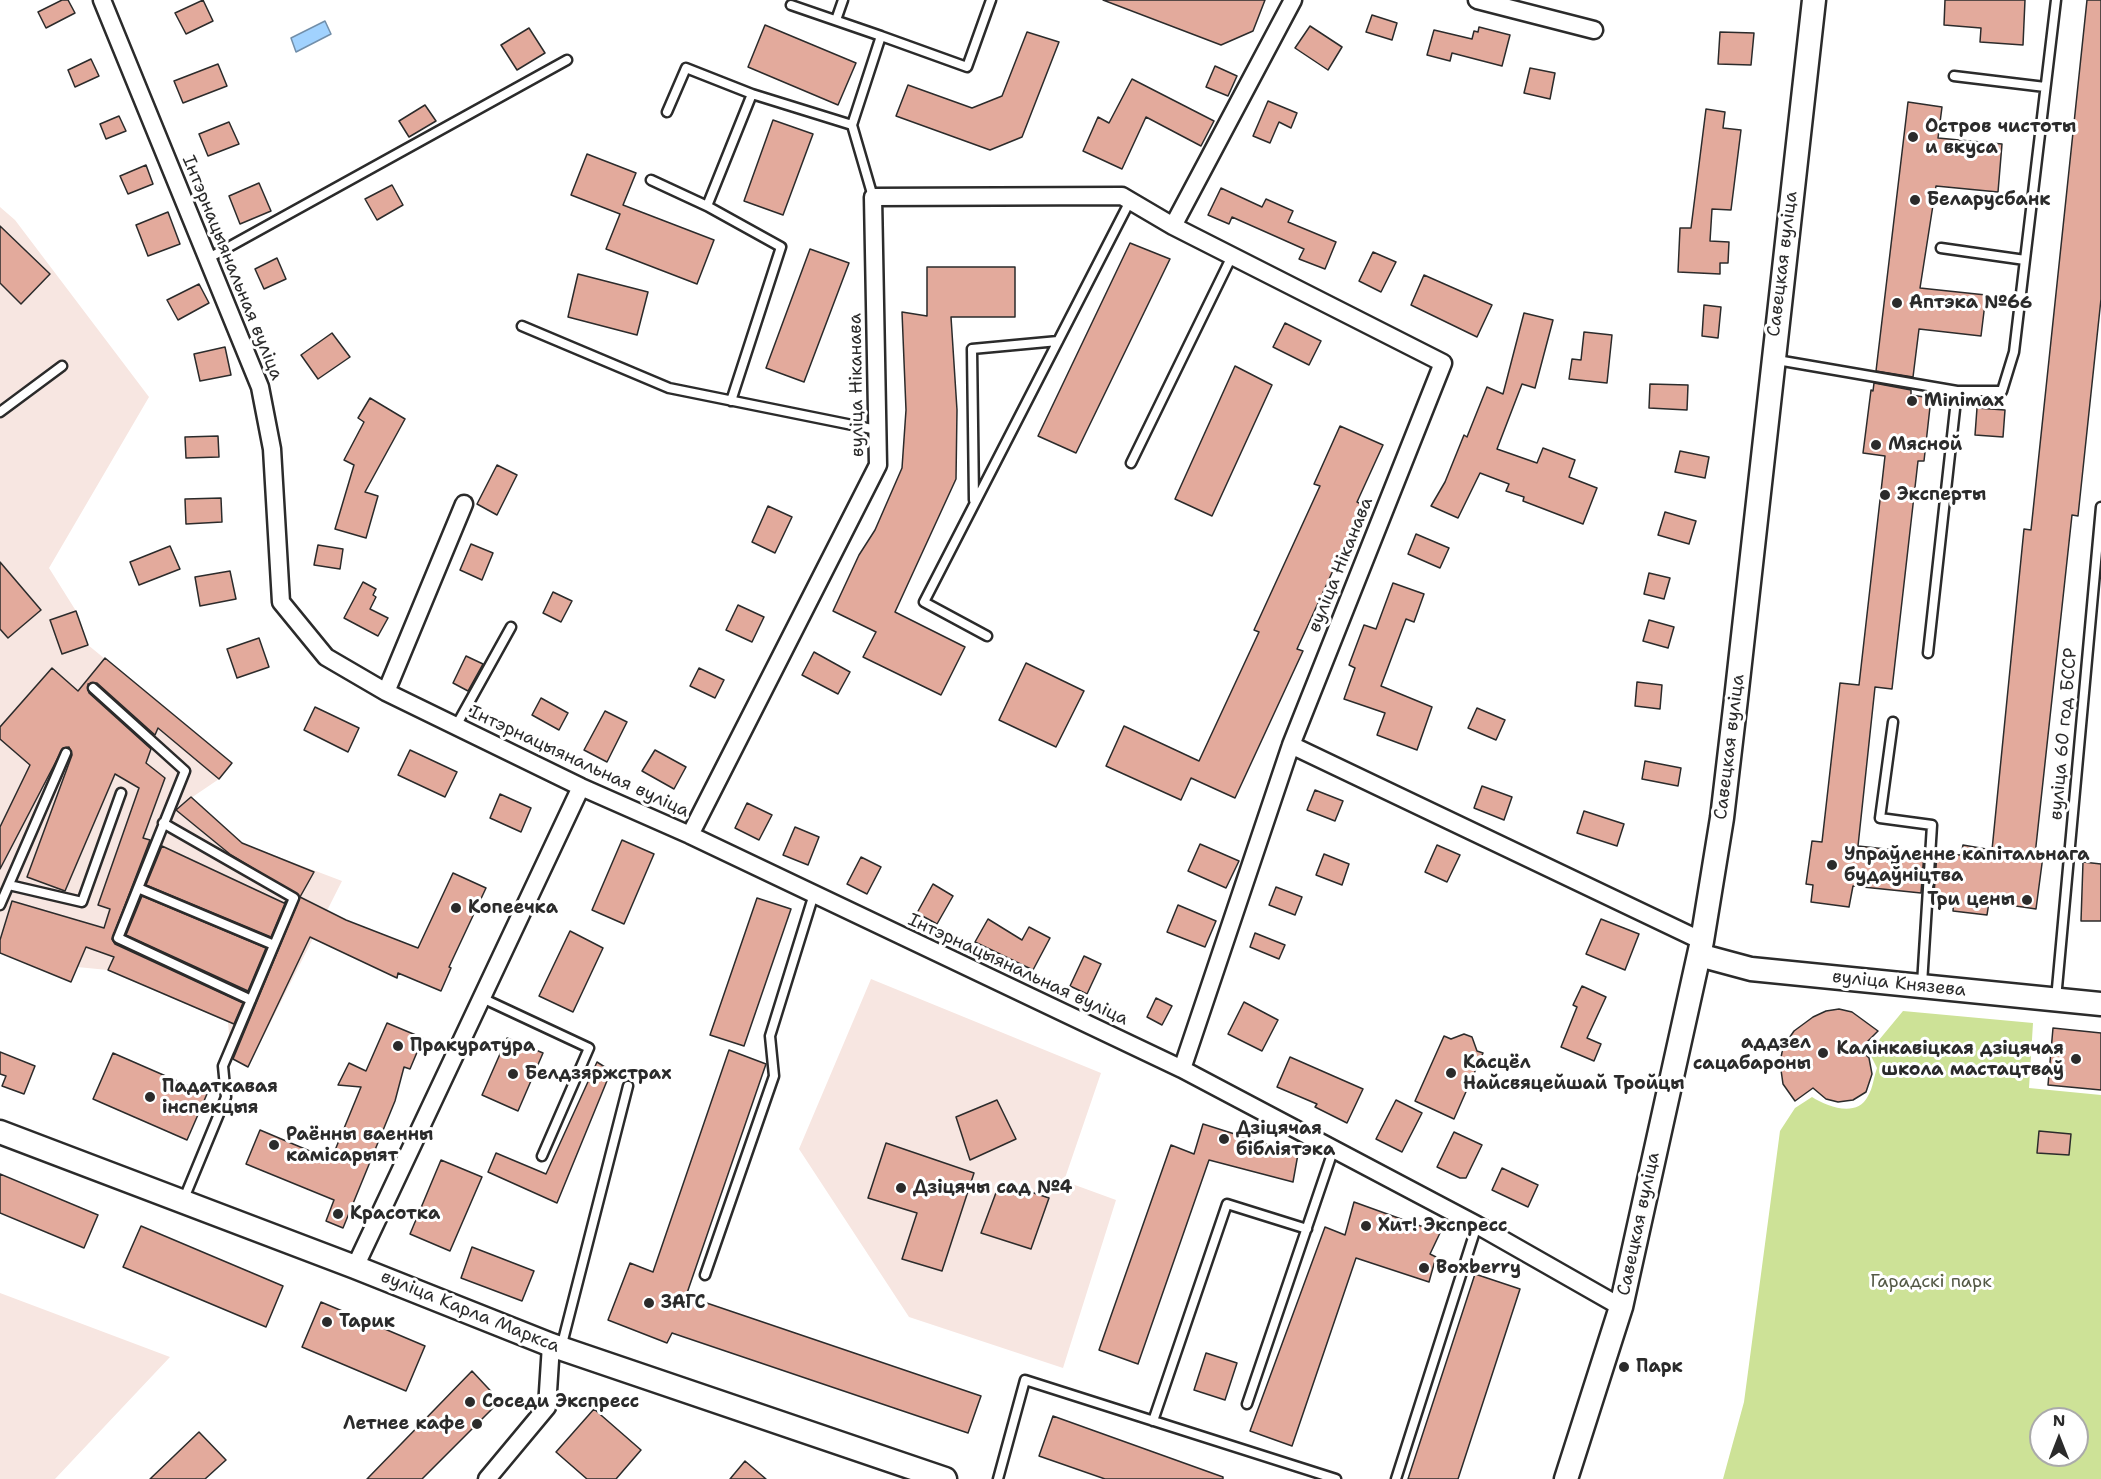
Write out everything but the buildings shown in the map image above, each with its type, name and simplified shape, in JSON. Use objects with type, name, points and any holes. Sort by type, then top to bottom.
[{"type":"main road","name":"Савецкая вуліца","points":[[1566,1479],[1621,1307],[1700,948],[1725,797],[1772,359],[1814,0]]},
{"type":"main road","name":"вуліца Князева","points":[[1700,948],[1751,969],[2101,1004]]},
{"type":"main road","name":"вуліца Карла Маркса","points":[[0,1132],[355,1267],[556,1347],[945,1479]]},
{"type":"street","name":"Інтэрнацыянальная вуліца","points":[[102,0],[260,387],[273,449],[281,602],[326,657],[386,692],[581,787],[690,835],[1182,1069],[1333,1151],[1477,1225],[1621,1307]]},
{"type":"street","points":[[1173,226],[1293,0]]},
{"type":"street","points":[[1477,0],[1594,30]]},
{"type":"street","name":"вуліца Ніканава","points":[[690,835],[878,465],[873,197],[1122,196],[1173,226],[1443,363],[1291,744],[1182,1069]]},
{"type":"street","points":[[386,692],[464,504]]},
{"type":"street","points":[[1291,744],[1700,948]]},
{"type":"street","points":[[355,1267],[581,787]]},
{"type":"street","points":[[487,1479],[547,1407],[556,1347]]},
{"type":"lane","points":[[836,20],[843,0]]},
{"type":"lane","points":[[791,4],[967,67],[991,0]]},
{"type":"lane","points":[[1772,359],[1957,391],[2002,391],[2014,352],[2056,0]]},
{"type":"lane","points":[[873,197],[852,125],[881,36]]},
{"type":"lane","points":[[207,259],[567,60]]},
{"type":"lane","points":[[667,112],[686,68],[752,94],[852,125]]},
{"type":"lane","points":[[1954,76],[2045,87]]},
{"type":"lane","points":[[707,206],[752,94]]},
{"type":"lane","points":[[651,180],[707,206],[781,247],[730,401]]},
{"type":"lane","points":[[987,636],[924,602],[1130,201]]},
{"type":"lane","points":[[1941,248],[2025,260]]},
{"type":"lane","points":[[1131,464],[1232,256]]},
{"type":"lane","points":[[522,326],[669,388],[877,430]]},
{"type":"lane","points":[[974,503],[972,349],[1058,341]]},
{"type":"lane","points":[[0,412],[62,366]]},
{"type":"lane","points":[[1928,653],[1957,391]]},
{"type":"lane","name":"вуліца 60 год БССР","points":[[2056,999],[2101,507]]},
{"type":"lane","points":[[456,726],[511,627]]},
{"type":"lane","points":[[93,688],[185,771],[118,938],[250,1000]]},
{"type":"lane","points":[[1893,722],[1880,818],[1932,825],[1921,987]]},
{"type":"lane","points":[[0,905],[66,753]]},
{"type":"lane","points":[[9,885],[82,902],[121,793]]},
{"type":"lane","points":[[163,823],[294,898],[223,1066],[226,1097],[183,1202]]},
{"type":"lane","points":[[138,888],[274,945]]},
{"type":"lane","points":[[705,1275],[774,1076],[770,1036],[814,894]]},
{"type":"lane","points":[[482,998],[590,1048],[542,1156]]},
{"type":"lane","points":[[556,1347],[628,1086]]},
{"type":"lane","points":[[1247,1404],[1333,1151]]},
{"type":"lane","points":[[1153,1421],[1227,1204],[1307,1229]]},
{"type":"lane","points":[[1396,1479],[1477,1225]]},
{"type":"lane","points":[[998,1479],[1025,1380],[1336,1479]]},
{"type":"shaded area","points":[[0,207],[15,220],[149,397],[49,568],[76,611],[88,645],[232,763],[219,779],[191,798],[242,843],[342,881],[248,1067],[231,1058],[228,1022],[108,970],[77,967],[71,982],[0,953]]},
{"type":"shaded area","points":[[871,979],[1101,1073],[1064,1181],[1116,1200],[1063,1368],[909,1317],[799,1149]]},
{"type":"shaded area","points":[[0,1293],[170,1357],[55,1479],[0,1479]]},
{"type":"green space","name":"Гарадскі парк","points":[[1903,1011],[2033,1023],[2029,1088],[2101,1095],[2101,1479],[1723,1479],[1744,1402],[1780,1131],[1795,1108],[1812,1097],[1842,1109],[1857,1107],[1868,1096],[1877,1068],[1869,1052]]},
{"type":"water","points":[[325,21],[331,34],[296,52],[291,38]]},
{"type":"place","name":"Остров чистоты и вкуса","points":[[1913,137]]},
{"type":"place","name":"Беларусбанк","points":[[1915,200]]},
{"type":"place","name":"Аптэка №66","points":[[1897,303]]},
{"type":"place","name":"Minimax","points":[[1912,401]]},
{"type":"place","name":"Мясной","points":[[1876,445]]},
{"type":"place","name":"Эксперты","points":[[1885,495]]},
{"type":"place","name":"Упраўленне капітальнага будаўніцтва","points":[[1832,865]]},
{"type":"place","name":"Три цены","points":[[2027,900]]},
{"type":"place","name":"Копеечка","points":[[456,908]]},
{"type":"place","name":"Пракуратура","points":[[398,1046]]},
{"type":"place","name":"аддзел сацабароны","points":[[1823,1053]]},
{"type":"place","name":"Калінкавіцкая дзіцячая школа мастацтваў","points":[[2076,1059]]},
{"type":"place","name":"Касцёл Найсвяцейшай Тройцы","points":[[1451,1073]]},
{"type":"place","name":"Белдзяржстрах","points":[[513,1074]]},
{"type":"place","name":"Падаткавая інспекцыя","points":[[150,1097]]},
{"type":"place","name":"Дзіцячая бібліятэка","points":[[1224,1139]]},
{"type":"place","name":"Раённы ваенны камісарыят","points":[[274,1145]]},
{"type":"place","name":"Дзіцячы сад №4","points":[[901,1188]]},
{"type":"place","name":"Красотка","points":[[338,1214]]},
{"type":"place","name":"Хит! Экспресс","points":[[1366,1226]]},
{"type":"place","name":"Boxberry","points":[[1424,1268]]},
{"type":"place","name":"ЗАГС","points":[[649,1303]]},
{"type":"place","name":"Тарик","points":[[327,1322]]},
{"type":"place","name":"Парк","points":[[1624,1367]]},
{"type":"place","name":"Соседи Экспресс","points":[[470,1402]]},
{"type":"place","name":"Летнее кафе","points":[[477,1424]]}]
